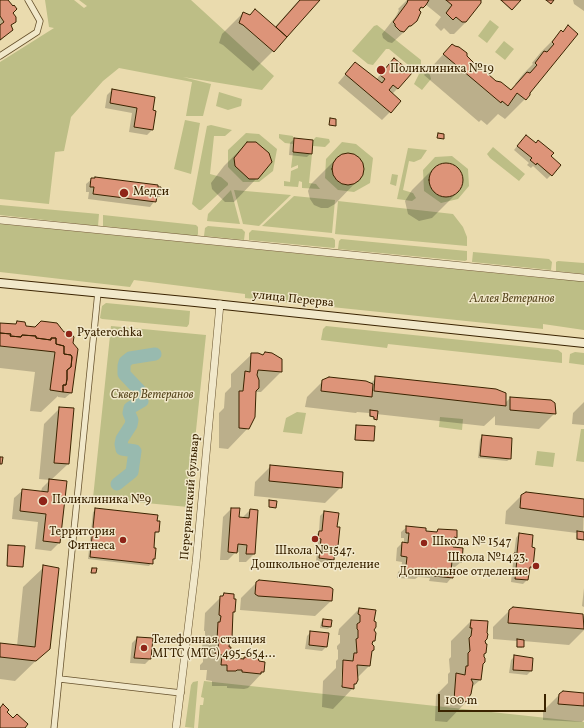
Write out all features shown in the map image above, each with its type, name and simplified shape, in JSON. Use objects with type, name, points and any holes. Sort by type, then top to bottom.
[{"type":"main road","name":"улица Перерва","points":[[0,283],[220,304],[584,343]]},
{"type":"street","points":[[0,56],[37,32],[40,21],[28,0]]},
{"type":"street","points":[[0,220],[584,278]]},
{"type":"street","points":[[54,728],[98,292]]},
{"type":"street","name":"Перервинский бульвар","points":[[176,728],[196,563],[220,304]]},
{"type":"street","points":[[60,679],[181,692]]},
{"type":"green space","points":[[45,0],[74,0],[84,8],[87,6],[79,0],[191,0],[274,76],[262,90],[183,77],[211,84],[203,116],[186,116],[192,82],[119,68],[103,81],[71,117],[64,151],[55,152],[49,204],[0,199],[0,62],[54,28],[49,27]]},
{"type":"green space","points":[[490,20],[499,27],[487,43],[478,36]]},
{"type":"green space","points":[[377,25],[421,60],[421,66],[430,75],[431,79],[422,90],[414,84],[419,74],[389,49],[386,49],[373,65],[368,64],[352,51],[374,26]]},
{"type":"green space","points":[[504,41],[514,49],[505,60],[495,52]]},
{"type":"green space","points":[[219,92],[242,99],[241,106],[228,110],[216,106]]},
{"type":"green space","points":[[185,120],[200,123],[191,174],[174,169]]},
{"type":"green space","points":[[211,125],[232,130],[225,136],[214,136],[210,174],[221,177],[228,183],[228,185],[201,210],[199,210],[192,204],[207,126]]},
{"type":"green space","points":[[246,133],[259,134],[277,149],[273,171],[259,182],[243,182],[228,167],[228,150]]},
{"type":"green space","points":[[279,134],[293,136],[293,144],[285,143],[279,138]]},
{"type":"green space","points":[[316,137],[329,139],[330,142],[325,147],[313,146],[313,140]]},
{"type":"green space","points":[[342,142],[356,144],[373,158],[370,183],[354,192],[338,190],[325,178],[326,159]]},
{"type":"green space","points":[[493,147],[525,174],[519,181],[490,158],[487,154]]},
{"type":"green space","points":[[408,148],[427,150],[421,159],[414,162],[409,161],[403,190],[413,193],[416,198],[412,201],[397,199]]},
{"type":"green space","points":[[293,152],[312,154],[309,183],[316,184],[320,189],[302,188],[302,182],[299,181],[298,187],[284,186],[284,181],[290,182],[291,171],[298,168],[298,165],[291,168]]},
{"type":"green space","points":[[452,156],[468,169],[469,186],[458,199],[441,203],[424,191],[423,170],[435,157]]},
{"type":"green space","points":[[392,174],[398,175],[396,186],[390,184]]},
{"type":"green space","points":[[231,190],[240,224],[207,221],[208,214]]},
{"type":"green space","points":[[234,190],[291,195],[259,226],[243,224]]},
{"type":"green space","points":[[294,196],[335,200],[332,233],[262,226]]},
{"type":"green space","points":[[338,201],[453,214],[463,227],[467,237],[467,246],[335,234]]},
{"type":"green space","points":[[0,205],[99,214],[98,226],[0,215]]},
{"type":"green space","points":[[103,215],[196,225],[198,227],[198,234],[197,236],[103,226]]},
{"type":"green space","name":"Аллея Ветеранов","points":[[0,224],[584,281],[584,330],[543,324],[543,329],[245,298],[245,294],[134,280],[130,287],[0,272]]},
{"type":"green space","points":[[208,226],[242,229],[245,232],[244,240],[204,236],[205,228]]},
{"type":"green space","points":[[252,230],[333,238],[335,240],[335,247],[249,240],[249,233]]},
{"type":"green space","points":[[341,239],[467,251],[467,260],[338,249],[339,241]]},
{"type":"green space","points":[[473,252],[549,259],[552,262],[551,270],[472,262]]},
{"type":"green space","points":[[556,262],[584,263],[584,274],[556,271]]},
{"type":"green space","points":[[106,303],[190,311],[189,324],[187,327],[102,319],[100,318],[102,306]]},
{"type":"green space","name":"Сквер Ветеранов","points":[[111,326],[206,335],[188,507],[93,498]]},
{"type":"green space","points":[[326,326],[558,350],[562,353],[562,363],[388,344],[387,348],[321,340],[323,329]]},
{"type":"green space","points":[[575,352],[584,353],[584,365],[569,363],[570,354]]},
{"type":"green space","points":[[297,412],[306,413],[302,434],[283,432],[286,418]]},
{"type":"green space","points":[[440,417],[463,419],[462,430],[439,427]]},
{"type":"green space","points":[[581,429],[584,429],[584,462],[576,461]]},
{"type":"green space","points":[[537,451],[555,453],[553,467],[535,465]]},
{"type":"green space","points":[[198,681],[194,728],[185,727],[191,685],[193,682]]},
{"type":"green space","points":[[204,681],[584,722],[584,728],[198,728],[200,705],[203,705],[204,698],[201,697]]},
{"type":"building","points":[[0,0],[8,0],[17,9],[13,13],[16,17],[16,22],[11,25],[13,30],[0,40],[0,25],[4,22],[0,16]]},
{"type":"building","points":[[300,0],[320,0],[287,37],[276,27]]},
{"type":"building","points":[[408,0],[429,0],[423,8],[421,7],[419,10],[421,12],[417,21],[409,26],[404,32],[400,31],[393,22]]},
{"type":"building","points":[[446,0],[481,0],[481,3],[466,22],[462,22],[456,17],[453,20],[446,13],[452,5]]},
{"type":"building","points":[[501,0],[521,0],[512,10]]},
{"type":"building","points":[[546,0],[554,0],[551,4]]},
{"type":"building","points":[[255,9],[287,37],[274,52],[239,23],[243,12],[250,15]]},
{"type":"building","points":[[568,25],[578,34],[526,100],[517,93],[508,106],[502,101],[501,103],[443,54],[452,44],[459,47],[467,53],[467,56],[475,64],[480,64],[496,81],[501,82],[511,90],[527,72],[530,73],[537,65],[535,63],[544,51],[547,52],[554,44],[552,42],[561,30],[563,32]]},
{"type":"building","points":[[394,58],[412,73],[398,89],[393,85],[389,90],[401,101],[391,113],[345,74],[355,62],[382,83],[385,79],[380,75]]},
{"type":"building","points":[[112,89],[155,97],[153,110],[156,111],[153,130],[134,127],[137,108],[110,103]]},
{"type":"building","points":[[330,118],[336,119],[336,126],[329,125]]},
{"type":"building","points":[[438,133],[444,134],[444,139],[437,138]]},
{"type":"building","points":[[526,135],[536,143],[538,140],[554,153],[551,156],[561,165],[552,176],[537,163],[536,165],[530,160],[532,158],[517,146]]},
{"type":"building","points":[[294,138],[313,140],[312,154],[293,152]]},
{"type":"building","points":[[247,142],[256,142],[269,153],[272,162],[258,179],[249,179],[235,166],[234,158]]},
{"type":"building","points":[[345,153],[351,153],[361,160],[364,169],[363,175],[357,182],[351,185],[345,185],[335,178],[332,172],[332,166],[339,156]]},
{"type":"building","points":[[449,163],[456,165],[461,170],[463,180],[461,190],[456,195],[443,197],[436,195],[431,190],[429,177],[431,170],[436,165]]},
{"type":"building","points":[[95,177],[158,185],[158,187],[161,187],[160,196],[157,196],[156,202],[93,194],[94,187],[90,187],[91,178]]},
{"type":"building","points":[[17,321],[25,322],[26,326],[35,327],[41,321],[57,323],[64,332],[70,332],[74,337],[73,343],[78,349],[72,393],[63,392],[63,385],[66,385],[67,370],[71,367],[71,355],[64,354],[64,346],[56,344],[56,338],[51,338],[51,340],[36,338],[36,336],[22,335],[21,337],[0,333],[0,323],[16,324]]},
{"type":"building","points":[[0,333],[21,337],[22,335],[36,336],[36,338],[51,340],[51,338],[56,338],[56,344],[64,346],[64,354],[71,355],[72,357],[71,367],[67,370],[66,385],[63,385],[63,392],[50,390],[55,352],[0,346]]},
{"type":"building","points":[[265,352],[272,353],[282,359],[282,372],[258,370],[257,375],[259,380],[259,388],[256,391],[255,417],[249,429],[239,428],[239,391],[243,391],[245,371],[250,372],[251,353],[263,355]]},
{"type":"building","points":[[375,376],[496,389],[506,393],[506,406],[374,391]]},
{"type":"building","points":[[329,377],[366,381],[373,384],[372,397],[321,391],[322,380]]},
{"type":"building","points":[[510,397],[551,400],[555,403],[556,414],[510,410]]},
{"type":"building","points":[[59,407],[74,408],[69,464],[54,463]]},
{"type":"building","points":[[370,410],[378,411],[377,420],[370,416]]},
{"type":"building","points":[[356,425],[375,426],[374,441],[355,440]]},
{"type":"building","points":[[482,435],[512,438],[511,459],[480,456]]},
{"type":"building","points":[[0,457],[3,457],[2,464],[0,464]]},
{"type":"building","points":[[270,465],[343,472],[342,488],[269,481]]},
{"type":"building","name":"Поликлиника №9","points":[[49,479],[67,481],[60,543],[43,541],[46,514],[20,511],[22,489],[48,492]]},
{"type":"building","points":[[526,492],[584,499],[584,517],[520,508],[521,495]]},
{"type":"building","points":[[269,500],[277,501],[276,508],[269,507]]},
{"type":"building","name":"Территория Фитнеса","points":[[95,508],[158,515],[157,521],[160,521],[159,532],[155,532],[154,548],[156,548],[153,564],[90,557]]},
{"type":"building","points":[[231,508],[240,508],[239,517],[249,518],[250,509],[258,510],[255,554],[246,554],[247,545],[238,544],[237,553],[228,552]]},
{"type":"building","points":[[324,511],[339,513],[337,527],[340,527],[338,546],[335,546],[334,560],[319,558],[321,539],[318,538],[319,531],[322,531]]},
{"type":"building","points":[[406,526],[426,528],[426,531],[437,532],[438,529],[457,530],[457,538],[454,537],[453,547],[463,548],[462,562],[452,561],[451,571],[454,571],[453,578],[434,576],[435,573],[402,573],[403,566],[406,566],[407,557],[401,556],[402,542],[408,543],[409,533],[406,533]]},
{"type":"building","points":[[577,531],[584,532],[584,540],[577,539]]},
{"type":"building","points":[[519,533],[533,535],[532,547],[535,548],[533,567],[530,567],[528,580],[515,579],[517,559],[514,559],[514,553],[517,553]]},
{"type":"building","points":[[8,545],[25,546],[23,567],[7,566]]},
{"type":"building","points":[[43,565],[59,568],[50,649],[36,661],[0,657],[0,643],[35,647]]},
{"type":"building","points":[[92,568],[97,568],[96,573],[91,573]]},
{"type":"building","points":[[259,580],[330,587],[333,589],[332,601],[258,596],[255,594],[256,582]]},
{"type":"building","points":[[224,593],[234,594],[234,599],[236,599],[235,612],[233,612],[232,638],[230,638],[229,647],[231,647],[230,655],[234,655],[234,658],[258,658],[259,661],[265,662],[264,672],[261,672],[261,674],[242,672],[242,670],[227,671],[227,665],[221,665],[222,655],[215,654],[216,648],[218,648],[219,640],[217,640],[218,622],[220,622],[221,616],[219,615],[220,596],[223,596]]},
{"type":"building","points":[[513,607],[583,614],[584,629],[508,623],[509,610]]},
{"type":"building","points":[[359,608],[376,610],[374,621],[376,622],[376,627],[374,630],[376,633],[375,641],[373,641],[372,644],[374,646],[374,650],[372,651],[370,666],[357,665],[358,680],[356,684],[354,684],[354,689],[342,687],[343,660],[353,661],[354,653],[357,653],[357,624],[360,622],[360,615],[358,614]]},
{"type":"building","points":[[323,619],[332,620],[331,627],[322,626]]},
{"type":"building","points":[[471,620],[488,621],[488,634],[485,641],[487,644],[486,653],[484,654],[485,662],[483,664],[481,680],[471,679],[473,683],[468,702],[454,700],[456,673],[465,675],[466,666],[468,666],[468,653],[470,651],[469,638],[471,636],[472,628],[470,628]]},
{"type":"building","points":[[310,631],[329,633],[327,647],[309,645]]},
{"type":"building","name":"Телефонная станция МГТС (МТС) 495-654...","points":[[137,637],[153,638],[151,659],[134,658]]},
{"type":"building","points":[[517,639],[524,640],[524,647],[517,647]]},
{"type":"building","points":[[514,655],[533,658],[532,671],[513,670]]},
{"type":"building","points":[[563,691],[584,693],[584,706],[558,704],[559,694]]},
{"type":"building","points":[[3,704],[9,710],[7,712],[13,718],[17,714],[28,724],[25,728],[0,728],[0,708]]},
{"type":"waterway","points":[[117,484],[132,472],[135,451],[122,449],[121,444],[122,439],[131,425],[132,420],[129,413],[130,408],[142,401],[140,391],[124,374],[125,362],[130,358],[155,354]]},
{"type":"place","name":"Поликлиника №19","points":[[381,70]]},
{"type":"place","name":"Медси","points":[[124,193]]},
{"type":"place","name":"Pyaterochka","points":[[69,334]]},
{"type":"place","name":"Поликлиника №9","points":[[43,501]]},
{"type":"place","name":"Школа №1547. Дошкольное отделение","points":[[315,539]]},
{"type":"place","name":"Территория Фитнеса","points":[[123,540]]},
{"type":"place","name":"Школа № 1547","points":[[424,543]]},
{"type":"place","name":"Школа №1423. Дошкольное отделение","points":[[536,566]]},
{"type":"place","name":"Телефонная станция МГТС (МТС) 495-654...","points":[[144,648]]}]
